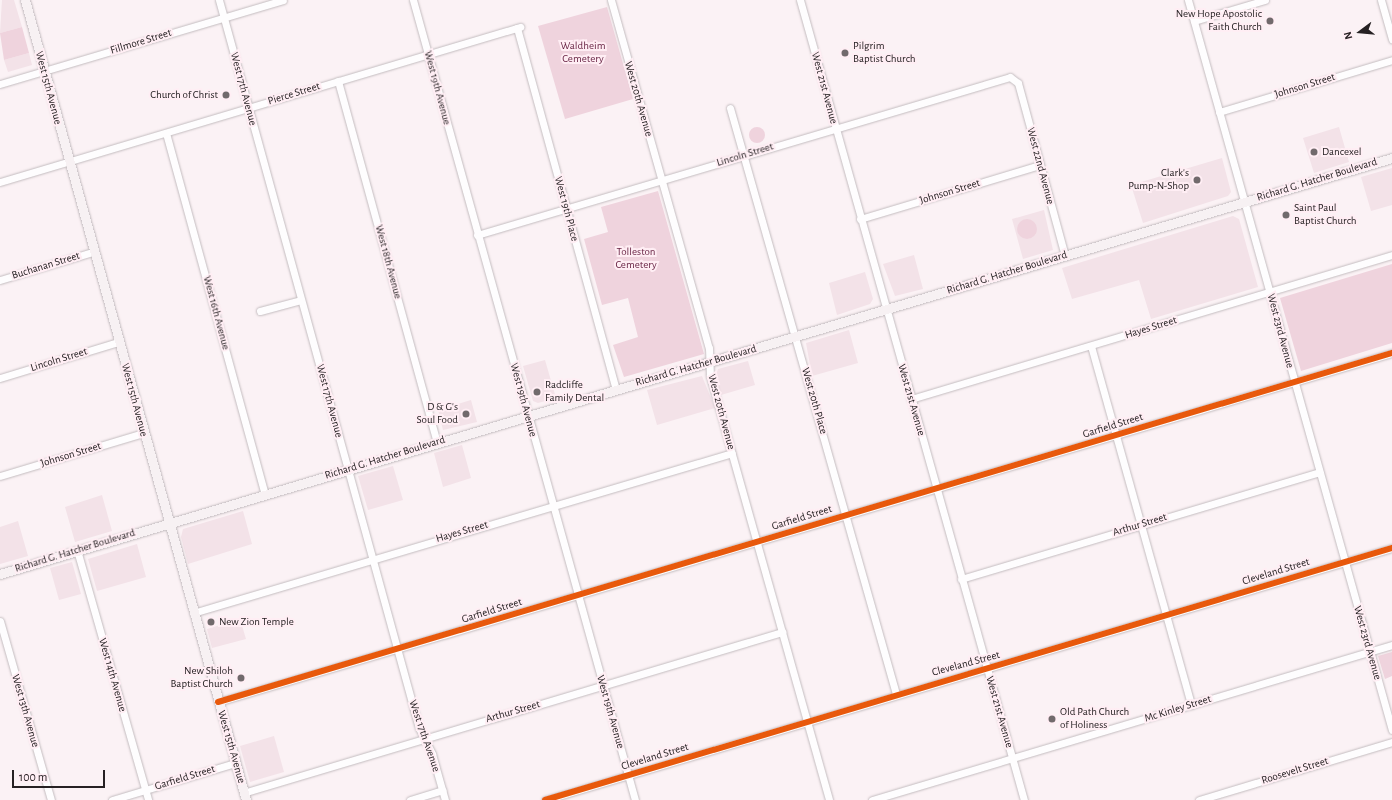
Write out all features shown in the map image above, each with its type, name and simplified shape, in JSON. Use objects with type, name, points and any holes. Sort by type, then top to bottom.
[{"type":"main road","name":"West 15th Avenue","points":[[24,0],[167,523],[244,796]]},
{"type":"main road","name":"Richard G. Hatcher Boulevard","points":[[0,574],[1392,158]]},
{"type":"street","name":"West 17th Avenue","points":[[218,0],[397,650],[445,800]]},
{"type":"street","name":"Fillmore Street","points":[[0,84],[283,0]]},
{"type":"street","name":"West 19th Avenue","points":[[412,0],[635,800]]},
{"type":"street","name":"West 20th Avenue","points":[[610,0],[709,348],[709,362],[732,452],[829,800]]},
{"type":"street","name":"West 21st Avenue","points":[[800,0],[860,219],[1024,800]]},
{"type":"street","name":"West 23rd Avenue","points":[[1188,0],[1392,730]]},
{"type":"street","points":[[1194,21],[1265,0]]},
{"type":"street","points":[[1381,0],[1392,39]]},
{"type":"street","name":"Pierce Street","points":[[0,182],[518,28]]},
{"type":"street","name":"West 19th Place","points":[[518,28],[616,389]]},
{"type":"street","name":"Johnson Street","points":[[1219,112],[1392,60]]},
{"type":"street","name":"Lincoln Street","points":[[477,235],[835,128],[1014,78]]},
{"type":"street","name":"West 22nd Avenue","points":[[1014,78],[1065,256]]},
{"type":"street","name":"West 18th Avenue","points":[[338,81],[437,443]]},
{"type":"street","name":"West 20th Place","points":[[730,108],[746,155],[896,694]]},
{"type":"street","name":"West 16th Avenue","points":[[166,133],[266,494]]},
{"type":"street","name":"Johnson Street","points":[[860,219],[1040,166]]},
{"type":"street","name":"Buchanan Street","points":[[0,280],[93,252]]},
{"type":"street","name":"Hayes Street","points":[[911,400],[1392,255]]},
{"type":"street","points":[[260,310],[301,300]]},
{"type":"street","name":"Lincoln Street","points":[[0,378],[118,342]]},
{"type":"street","points":[[1091,346],[1191,705]]},
{"type":"street","name":"Garfield Street","points":[[218,702],[1392,353]]},
{"type":"street","name":"Johnson Street","points":[[0,476],[143,433]]},
{"type":"street","name":"Hayes Street","points":[[193,613],[372,558],[732,452]]},
{"type":"street","name":"Arthur Street","points":[[961,579],[1319,472]]},
{"type":"street","name":"Cleveland Street","points":[[544,800],[896,694],[1392,548]]},
{"type":"street","name":"West 14th Avenue","points":[[77,550],[148,800]]},
{"type":"street","name":"West 13th Avenue","points":[[0,621],[51,800]]},
{"type":"street","name":"Arthur Street","points":[[244,796],[424,738],[782,632]]},
{"type":"street","name":"Mc Kinley Street","points":[[872,800],[1392,645]]},
{"type":"street","name":"Roosevelt Street","points":[[1199,800],[1217,797],[1392,742]]},
{"type":"street","name":"Garfield Street","points":[[112,800],[235,763]]},
{"type":"street","points":[[410,800],[442,790]]},
{"type":"shaded area","points":[[2,0],[14,0],[22,27],[0,33]]},
{"type":"shaded area","points":[[29,53],[32,65],[8,72],[4,60]]},
{"type":"shaded area","points":[[1339,127],[1349,162],[1314,173],[1303,138]]},
{"type":"shaded area","points":[[1222,158],[1231,192],[1228,196],[1143,223],[1131,185]]},
{"type":"shaded area","points":[[1392,168],[1392,205],[1371,211],[1361,177]]},
{"type":"shaded area","points":[[1044,210],[1053,250],[1023,259],[1012,219]]},
{"type":"shaded area","points":[[1233,216],[1239,219],[1258,287],[1151,319],[1139,280],[1072,299],[1062,268]]},
{"type":"shaded area","points":[[914,255],[923,289],[895,296],[883,264]]},
{"type":"shaded area","points":[[865,272],[873,299],[870,304],[837,315],[829,283]]},
{"type":"shaded area","points":[[849,330],[858,363],[812,376],[806,343]]},
{"type":"shaded area","points":[[545,360],[556,398],[538,403],[533,401],[523,366]]},
{"type":"shaded area","points":[[748,361],[755,385],[721,395],[716,375],[718,369]]},
{"type":"shaded area","points":[[702,376],[715,408],[657,425],[647,390]]},
{"type":"shaded area","points":[[471,400],[477,422],[443,430],[438,410]]},
{"type":"shaded area","points":[[462,445],[471,478],[443,487],[434,453]]},
{"type":"shaded area","points":[[393,466],[403,500],[368,510],[358,476]]},
{"type":"shaded area","points":[[102,495],[112,531],[75,542],[65,507]]},
{"type":"shaded area","points":[[243,511],[252,544],[188,564],[181,537],[183,529]]},
{"type":"shaded area","points":[[18,521],[28,556],[0,564],[0,527]]},
{"type":"shaded area","points":[[137,544],[146,577],[97,591],[88,559]]},
{"type":"shaded area","points":[[72,562],[81,594],[59,600],[50,568]]},
{"type":"shaded area","points":[[240,619],[246,639],[212,648],[207,629]]},
{"type":"shaded area","points":[[274,736],[284,772],[250,782],[240,746]]},
{"type":"green space","name":"Waldheim Cemetery","points":[[607,7],[633,99],[565,119],[538,26]]},
{"type":"green space","points":[[22,27],[29,53],[4,60],[0,33]]},
{"type":"green space","points":[[757,127],[763,129],[765,135],[763,141],[757,143],[751,141],[749,135],[751,129]]},
{"type":"green space","name":"Tolleston Cemetery","points":[[658,191],[704,354],[624,377],[613,345],[638,337],[628,298],[602,305],[584,239],[608,232],[601,207]]},
{"type":"green space","points":[[1027,219],[1034,222],[1037,229],[1034,236],[1027,239],[1020,236],[1017,229],[1020,222]]},
{"type":"green space","points":[[1392,264],[1392,343],[1301,371],[1280,298]]},
{"type":"green space","points":[[1392,652],[1392,676],[1385,679],[1378,656]]},
{"type":"cycle path","points":[[218,702],[1392,353]]},
{"type":"cycle path","points":[[545,800],[1392,548]]},
{"type":"place","name":"New Hope Apostolic Faith Church","points":[[1270,21]]},
{"type":"place","name":"Pilgrim Baptist Church","points":[[845,53]]},
{"type":"place","name":"Church of Christ","points":[[226,95]]},
{"type":"place","name":"Dancexel","points":[[1314,152]]},
{"type":"place","name":"Clark's Pump-N-Shop","points":[[1197,180]]},
{"type":"place","name":"Saint Paul Baptist Church","points":[[1286,215]]},
{"type":"place","name":"Radcliffe Family Dental","points":[[537,392]]},
{"type":"place","name":"D & G's Soul Food","points":[[466,414]]},
{"type":"place","name":"New Zion Temple","points":[[211,622]]},
{"type":"place","name":"New Shiloh Baptist Church","points":[[241,678]]},
{"type":"place","name":"Old Path Church of Holiness","points":[[1052,719]]}]
